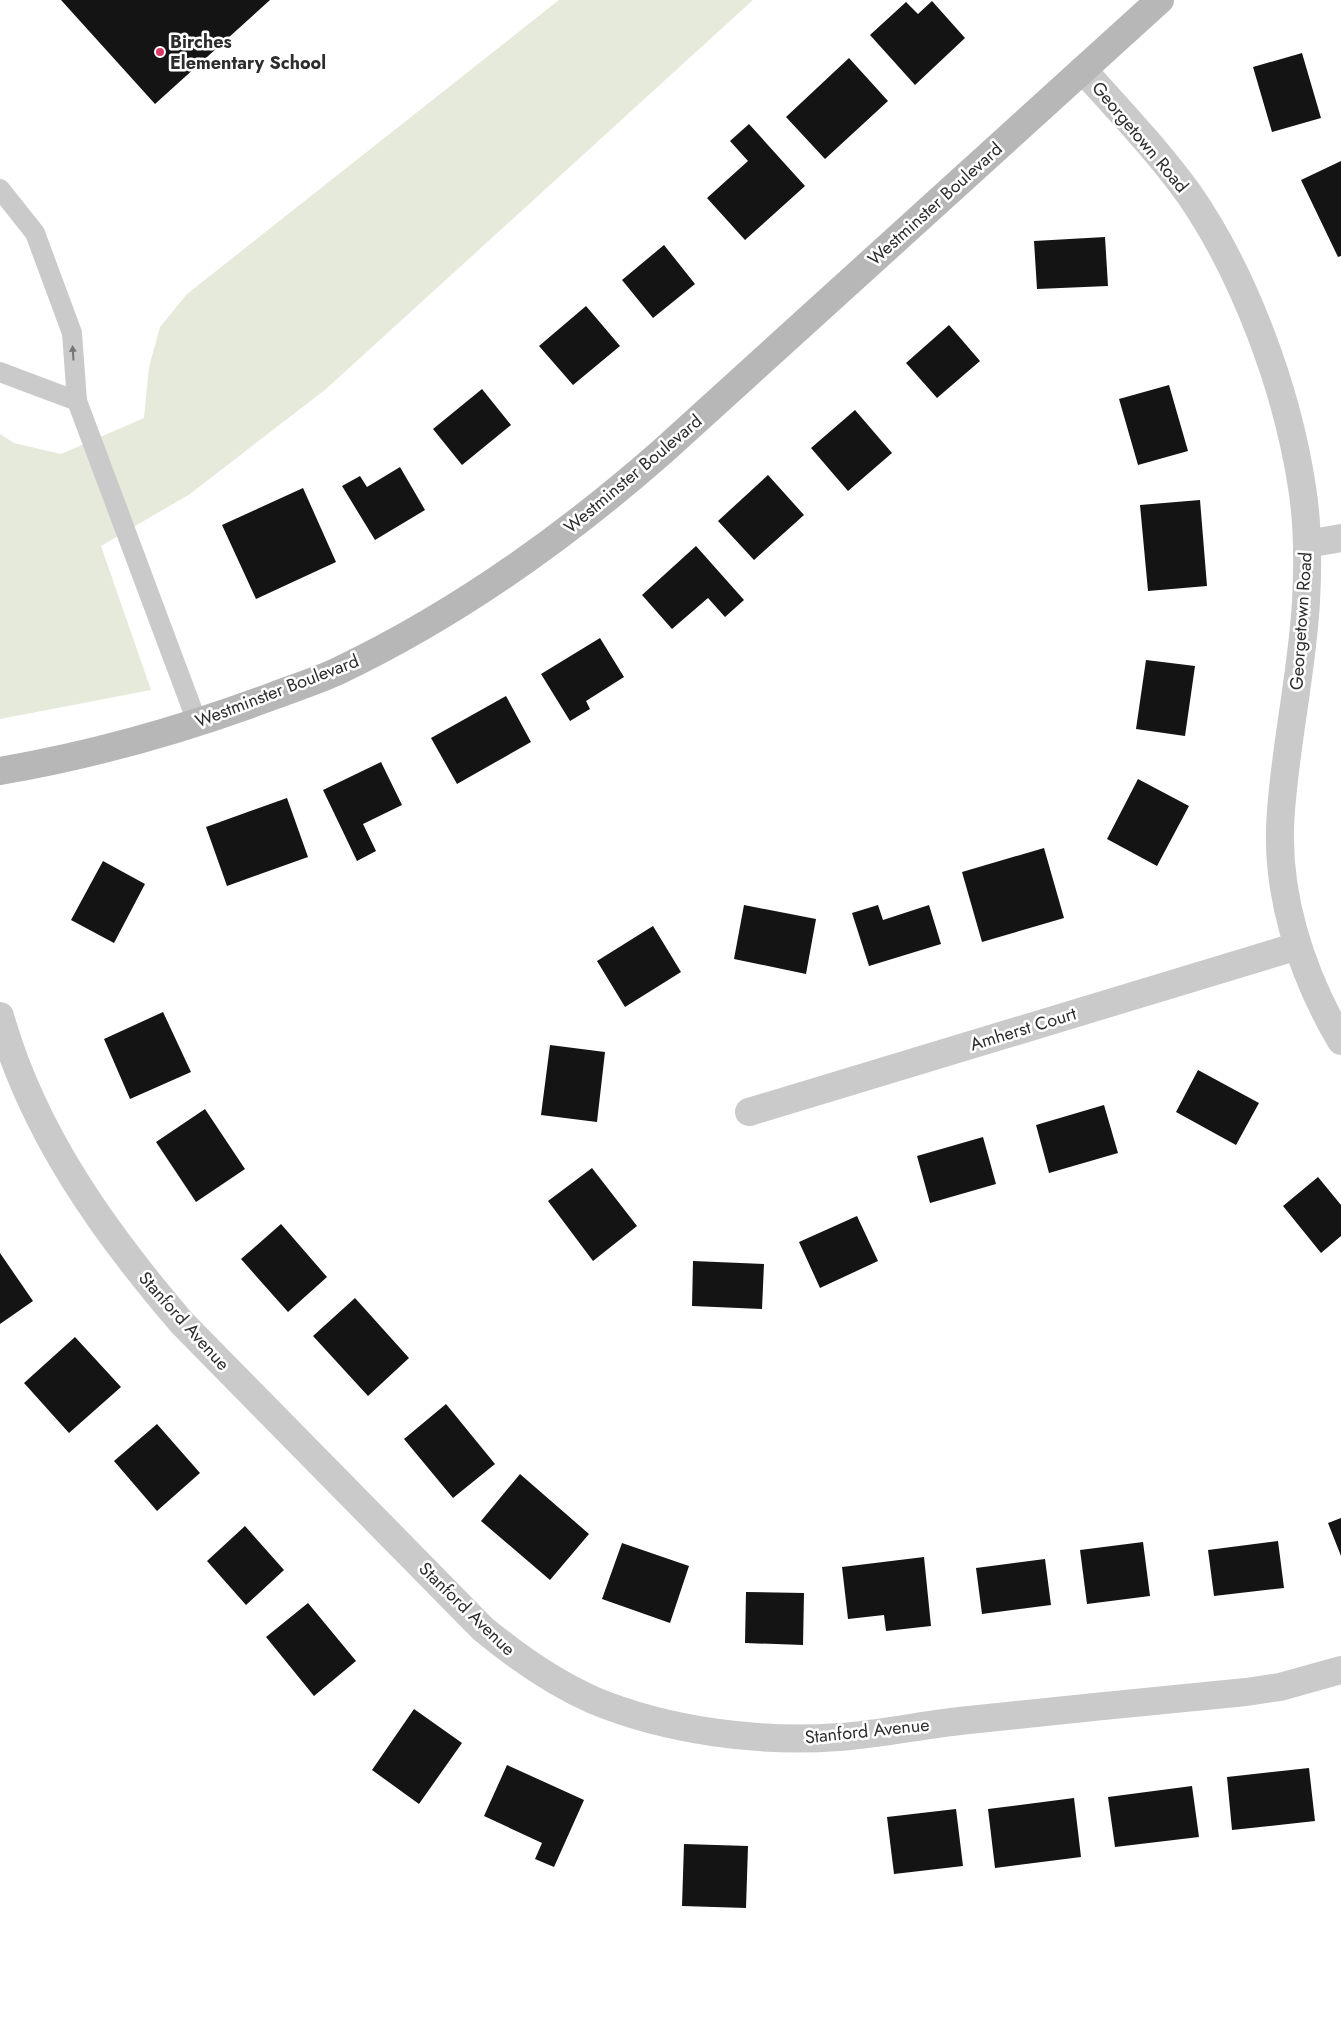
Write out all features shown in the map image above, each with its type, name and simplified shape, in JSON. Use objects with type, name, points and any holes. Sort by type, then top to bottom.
[{"type":"street","name":"Westminster Boulevard","points":[[0,770],[76,756],[197,722],[241,708],[334,672],[435,619],[551,544],[619,490],[664,451],[1160,0]]},
{"type":"street","name":"Georgetown Road","points":[[1083,70],[1161,157],[1190,196],[1218,242],[1247,302],[1269,360],[1290,425],[1302,488],[1307,544],[1306,603],[1300,664],[1280,813],[1280,853],[1286,897],[1298,946],[1316,995],[1341,1041]]},
{"type":"street","points":[[1307,544],[1341,538]]},
{"type":"street","name":"Amherst Court","points":[[749,1112],[1298,946]]},
{"type":"street","name":"Stanford Avenue","points":[[0,1016],[7,1042],[26,1089],[49,1137],[77,1186],[143,1278],[182,1323],[483,1629],[518,1658],[561,1684],[593,1700],[672,1724],[713,1732],[795,1739],[839,1737],[952,1721],[1246,1692],[1280,1687],[1341,1670]]},
{"type":"lane","points":[[0,189],[35,233],[72,334],[77,401],[197,722]]},
{"type":"lane","points":[[0,372],[77,401]]},
{"type":"shaded area","points":[[559,0],[753,0],[326,389],[190,494],[101,546],[151,690],[0,719],[0,434],[14,443],[61,454],[144,418],[149,367],[160,327],[187,294]]},
{"type":"building","name":"Birches Elementary School","points":[[61,0],[270,0],[155,104]]},
{"type":"building","points":[[932,1],[965,38],[915,85],[870,35],[906,2],[918,14]]},
{"type":"building","points":[[1302,53],[1321,118],[1272,132],[1253,67]]},
{"type":"building","points":[[849,58],[888,101],[825,159],[786,117]]},
{"type":"building","points":[[749,124],[805,186],[745,240],[707,198],[748,161],[730,141]]},
{"type":"building","points":[[1341,161],[1341,256],[1338,257],[1301,180]]},
{"type":"building","points":[[1105,237],[1108,286],[1037,289],[1034,241]]},
{"type":"building","points":[[664,245],[695,284],[653,318],[622,280]]},
{"type":"building","points":[[586,306],[620,346],[573,385],[539,346]]},
{"type":"building","points":[[949,325],[980,361],[937,398],[906,363]]},
{"type":"building","points":[[1169,385],[1188,451],[1138,465],[1119,399]]},
{"type":"building","points":[[482,389],[511,425],[462,465],[433,429]]},
{"type":"building","points":[[855,410],[892,453],[848,491],[811,448]]},
{"type":"building","points":[[400,467],[425,510],[375,540],[342,486],[360,476],[367,487]]},
{"type":"building","points":[[768,475],[804,515],[754,560],[718,521]]},
{"type":"building","points":[[303,488],[336,562],[256,599],[222,525]]},
{"type":"building","points":[[1200,500],[1207,586],[1148,591],[1140,505]]},
{"type":"building","points":[[696,546],[744,600],[725,617],[708,598],[672,629],[642,595]]},
{"type":"building","points":[[600,638],[624,677],[586,701],[590,709],[570,721],[541,674]]},
{"type":"building","points":[[1146,660],[1195,666],[1185,736],[1136,729]]},
{"type":"building","points":[[506,696],[531,742],[457,784],[431,738]]},
{"type":"building","points":[[381,762],[402,805],[363,824],[376,851],[357,861],[323,790]]},
{"type":"building","points":[[1138,779],[1189,806],[1157,866],[1107,839]]},
{"type":"building","points":[[287,798],[308,857],[227,886],[206,827]]},
{"type":"building","points":[[1044,848],[1064,918],[982,942],[962,872]]},
{"type":"building","points":[[103,861],[145,884],[114,943],[71,920]]},
{"type":"building","points":[[744,905],[816,919],[806,974],[734,959]]},
{"type":"building","points":[[878,905],[883,920],[929,905],[941,944],[869,966],[852,913]]},
{"type":"building","points":[[653,926],[681,972],[625,1007],[597,961]]},
{"type":"building","points":[[163,1012],[191,1072],[130,1099],[104,1039]]},
{"type":"building","points":[[550,1045],[605,1052],[597,1122],[541,1115]]},
{"type":"building","points":[[1198,1070],[1259,1103],[1236,1145],[1176,1112]]},
{"type":"building","points":[[1104,1105],[1118,1153],[1049,1173],[1036,1125]]},
{"type":"building","points":[[205,1109],[245,1169],[196,1202],[156,1142]]},
{"type":"building","points":[[983,1137],[996,1184],[930,1203],[917,1156]]},
{"type":"building","points":[[592,1168],[637,1226],[593,1261],[548,1201]]},
{"type":"building","points":[[1318,1177],[1341,1205],[1341,1236],[1321,1253],[1283,1206]]},
{"type":"building","points":[[857,1216],[878,1261],[820,1288],[799,1242]]},
{"type":"building","points":[[281,1224],[327,1277],[288,1312],[241,1259]]},
{"type":"building","points":[[0,1253],[33,1301],[0,1324]]},
{"type":"building","points":[[693,1261],[764,1264],[762,1309],[692,1306]]},
{"type":"building","points":[[355,1298],[409,1358],[368,1396],[313,1336]]},
{"type":"building","points":[[75,1337],[121,1387],[69,1433],[24,1383]]},
{"type":"building","points":[[446,1404],[495,1464],[453,1498],[404,1439]]},
{"type":"building","points":[[157,1424],[200,1473],[157,1511],[114,1461]]},
{"type":"building","points":[[520,1474],[589,1534],[550,1580],[481,1521]]},
{"type":"building","points":[[1341,1518],[1341,1556],[1328,1523]]},
{"type":"building","points":[[245,1526],[284,1570],[246,1605],[207,1561]]},
{"type":"building","points":[[1278,1541],[1284,1588],[1214,1596],[1208,1550]]},
{"type":"building","points":[[1143,1542],[1150,1596],[1087,1604],[1080,1550]]},
{"type":"building","points":[[622,1543],[689,1566],[670,1623],[602,1599]]},
{"type":"building","points":[[924,1557],[931,1626],[886,1631],[884,1615],[848,1619],[842,1567]]},
{"type":"building","points":[[1045,1559],[1051,1605],[982,1614],[976,1568]]},
{"type":"building","points":[[746,1592],[804,1593],[803,1645],[745,1643]]},
{"type":"building","points":[[308,1603],[356,1661],[314,1696],[266,1637]]},
{"type":"building","points":[[414,1709],[462,1743],[419,1804],[372,1770]]},
{"type":"building","points":[[507,1765],[584,1800],[554,1867],[535,1859],[542,1843],[484,1816]]},
{"type":"building","points":[[1309,1768],[1315,1821],[1232,1830],[1227,1777]]},
{"type":"building","points":[[1192,1786],[1199,1837],[1115,1847],[1108,1797]]},
{"type":"building","points":[[1074,1798],[1081,1857],[995,1868],[988,1809]]},
{"type":"building","points":[[956,1809],[963,1866],[894,1874],[887,1817]]},
{"type":"building","points":[[684,1844],[748,1846],[746,1908],[682,1906]]},
{"type":"place","name":"Birches Elementary School","points":[[160,52]]}]
